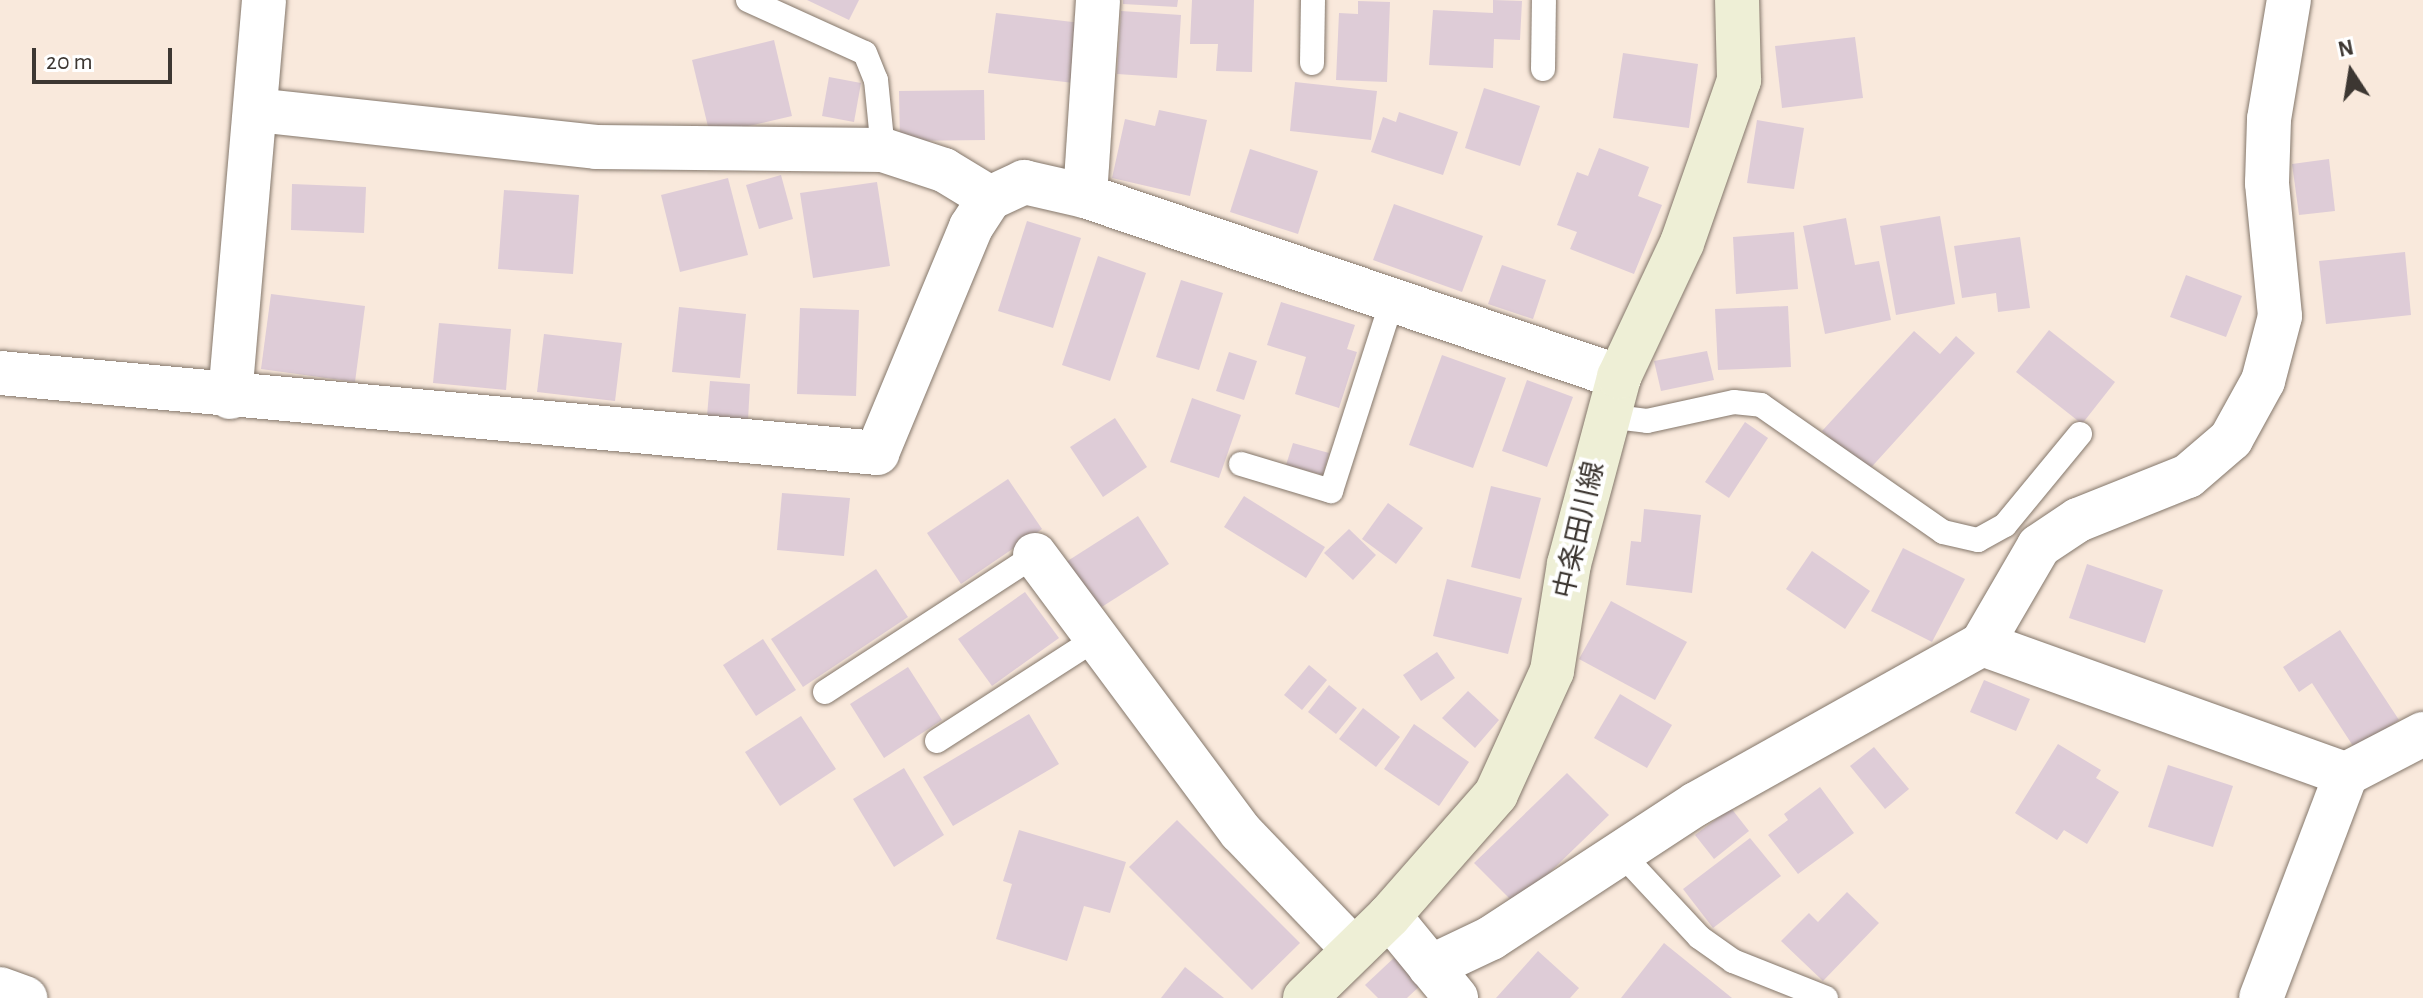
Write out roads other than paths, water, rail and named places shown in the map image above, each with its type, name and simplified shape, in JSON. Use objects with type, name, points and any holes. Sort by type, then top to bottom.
[{"type":"main road","name":"中条田川線","points":[[1305,998],[1389,916],[1496,794],[1552,671],[1569,564],[1613,396],[1682,243],[1739,80],[1737,0]]},
{"type":"street","points":[[230,397],[264,0]]},
{"type":"street","points":[[1085,196],[1098,0]]},
{"type":"street","points":[[1389,916],[1443,982],[1491,938],[1618,850],[1982,644],[2039,546],[2078,520],[2188,476],[2231,439],[2263,381],[2280,316],[2267,183],[2269,119],[2289,0]]},
{"type":"street","points":[[256,110],[596,147],[883,150],[944,170],[990,198]]},
{"type":"street","points":[[0,373],[230,397],[877,453],[971,227],[990,198],[1024,182],[1085,196],[1392,301],[1613,396]]},
{"type":"street","points":[[1035,555],[1241,832],[1354,950]]},
{"type":"street","points":[[1982,644],[2346,774]]},
{"type":"street","points":[[2261,998],[2346,774],[2423,734]]},
{"type":"street","points":[[0,989],[25,998]]},
{"type":"lane","points":[[748,0],[865,53],[876,80],[883,150]]},
{"type":"lane","points":[[1312,63],[1313,0]]},
{"type":"lane","points":[[1543,69],[1544,0]]},
{"type":"lane","points":[[1241,464],[1331,491],[1392,301]]},
{"type":"lane","points":[[1613,396],[1647,421],[1734,402],[1761,405],[1943,532],[1978,540],[2005,525],[2080,434]]},
{"type":"lane","points":[[825,692],[1035,555]]},
{"type":"lane","points":[[937,741],[1097,638]]},
{"type":"lane","points":[[1618,850],[1699,937],[1733,961],[1826,998]]}]
